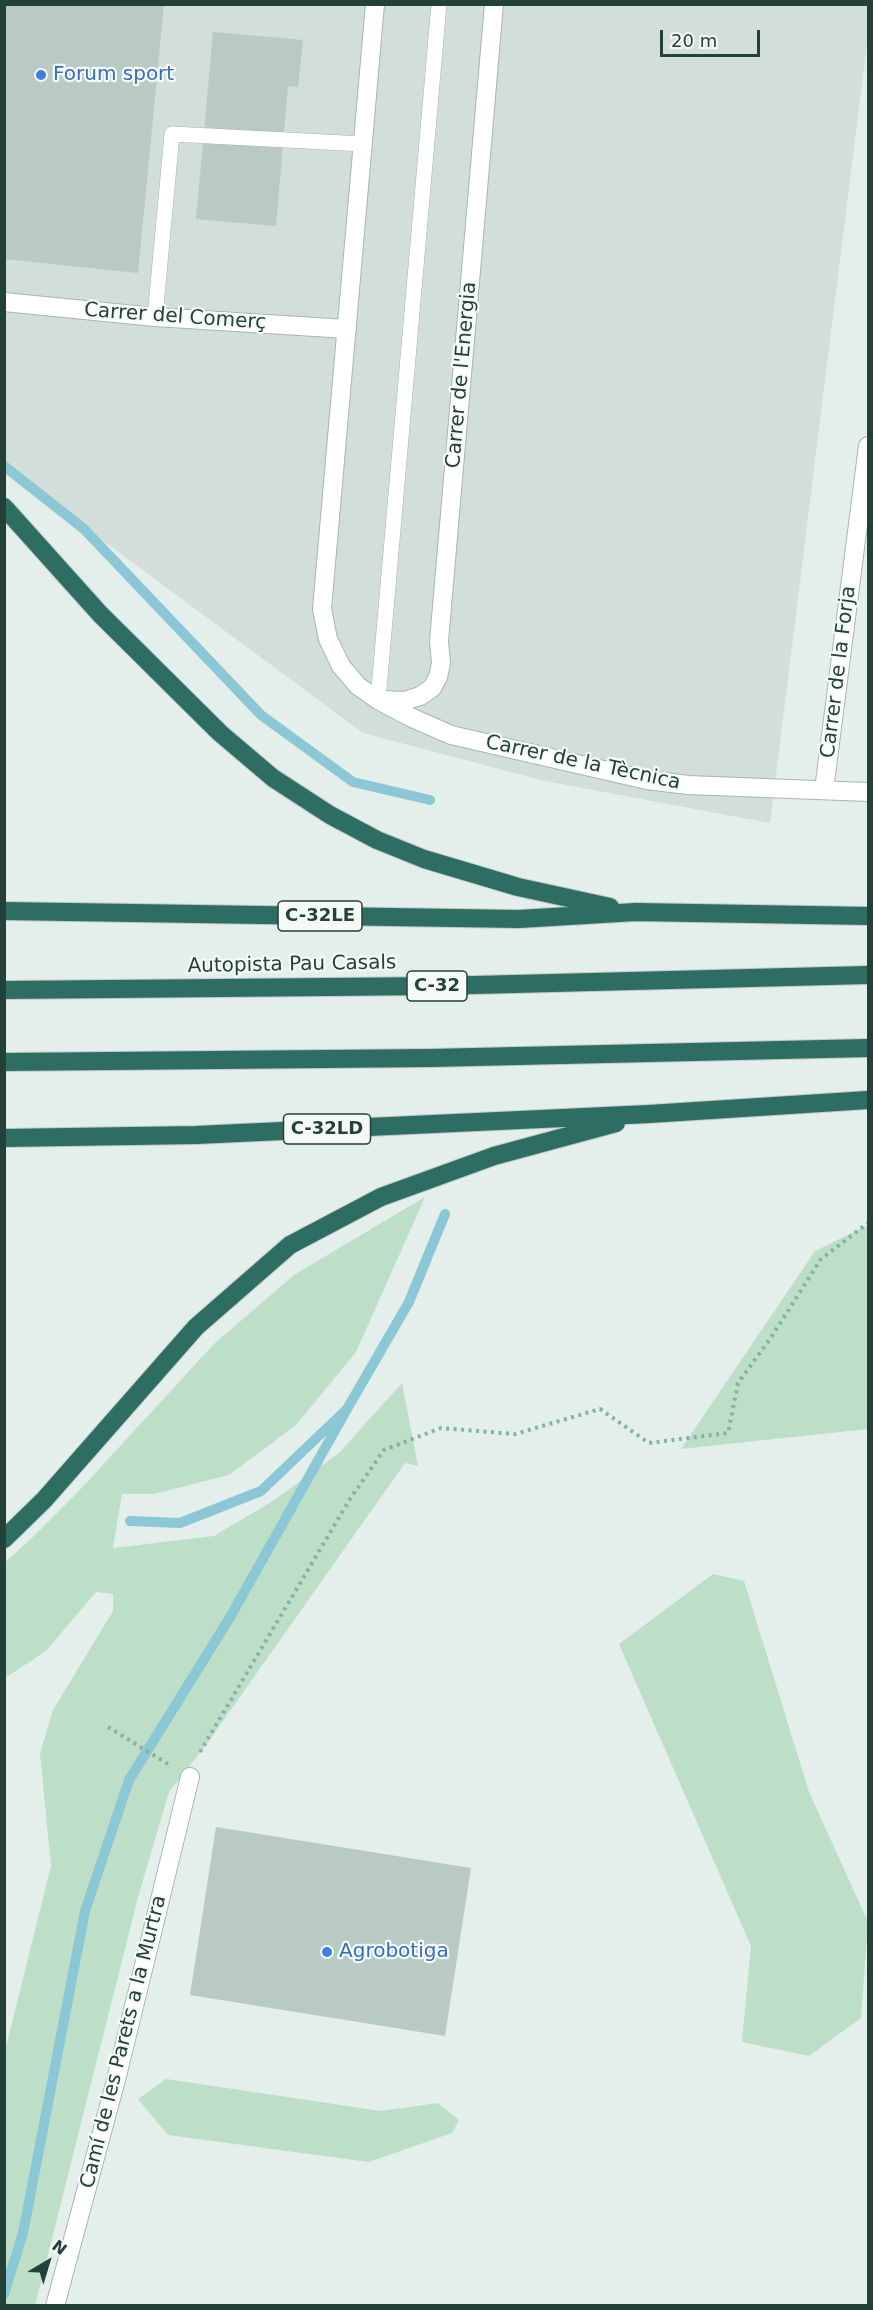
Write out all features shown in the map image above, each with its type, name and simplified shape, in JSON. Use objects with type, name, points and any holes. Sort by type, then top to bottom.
[{"type":"highway","points":[[4,507],[100,614],[220,734],[273,778],[377,840],[424,859],[518,887],[636,912]]},
{"type":"highway","name":"C-32LE","points":[[4,911],[519,919],[636,912],[868,916]]},
{"type":"highway","name":"Autopista Pau Casals","points":[[4,990],[435,986],[868,975]]},
{"type":"highway","points":[[4,1062],[430,1058],[868,1048]]},
{"type":"highway","name":"C-32LD","points":[[4,1138],[196,1135],[649,1114],[868,1100]]},
{"type":"highway","points":[[4,1539],[44,1500],[196,1327],[290,1245],[381,1197],[482,1160],[649,1114]]},
{"type":"street","points":[[375,4],[322,609],[328,639],[340,666],[358,686],[378,700]]},
{"type":"street","name":"Carrer de l'Energia","points":[[378,700],[404,701],[420,696],[432,688],[441,663],[439,641],[494,4]]},
{"type":"street","name":"Carrer del Comerç","points":[[4,302],[155,317],[347,329]]},
{"type":"street","name":"Carrer de la Forja","points":[[824,790],[868,446]]},
{"type":"street","name":"Carrer de la Tècnica","points":[[378,700],[451,735],[647,780],[688,785],[868,792]]},
{"type":"street","name":"Camí de les Parets a la Murtra","points":[[55,2306],[116,2080],[190,1777]]},
{"type":"lane","points":[[378,700],[439,4]]},
{"type":"lane","points":[[155,317],[172,134],[363,144]]},
{"type":"path","points":[[190,1777],[192,1766],[350,1498],[384,1450],[441,1428],[515,1434],[600,1409],[648,1443],[728,1433],[738,1383],[770,1339],[821,1258],[868,1223]]},
{"type":"path","points":[[108,1727],[158,1757]]},
{"type":"shaded area","points":[[5,5],[868,5],[868,35],[770,823],[545,781],[363,733],[5,468]]},
{"type":"green space","points":[[425,1197],[356,1352],[296,1425],[229,1475],[154,1494],[122,1494],[113,1548],[214,1536],[273,1501],[339,1453],[402,1383],[418,1466],[405,1463],[206,1745],[169,1792],[138,1897],[35,2306],[5,2305],[5,2051],[51,1866],[40,1753],[53,1710],[113,1611],[113,1594],[96,1592],[46,1651],[5,1678],[4,1563],[77,1493],[214,1344],[294,1275]]},
{"type":"green space","points":[[868,1225],[868,1429],[681,1449],[815,1251]]},
{"type":"green space","points":[[713,1574],[744,1581],[809,1792],[868,1922],[861,2018],[809,2056],[742,2042],[751,1946],[619,1644]]},
{"type":"green space","points":[[166,2079],[381,2111],[438,2103],[459,2120],[452,2133],[369,2162],[168,2135],[138,2099]]},
{"type":"building","points":[[4,4],[164,4],[138,273],[4,259]]},
{"type":"building","points":[[213,32],[303,40],[298,87],[288,86],[276,226],[196,219]]},
{"type":"building","name":"Agrobotiga","points":[[216,1827],[471,1868],[445,2036],[190,1995]]},
{"type":"waterway","points":[[4,466],[84,529],[261,715],[353,782],[430,800]]},
{"type":"waterway","points":[[130,1521],[180,1523],[261,1491],[347,1409],[409,1302],[445,1214]]},
{"type":"waterway","points":[[4,2294],[23,2233],[85,1911],[129,1780],[229,1619],[347,1409]]},
{"type":"place","name":"Forum sport","points":[[41,75]]},
{"type":"place","name":"Agrobotiga","points":[[327,1952]]}]
